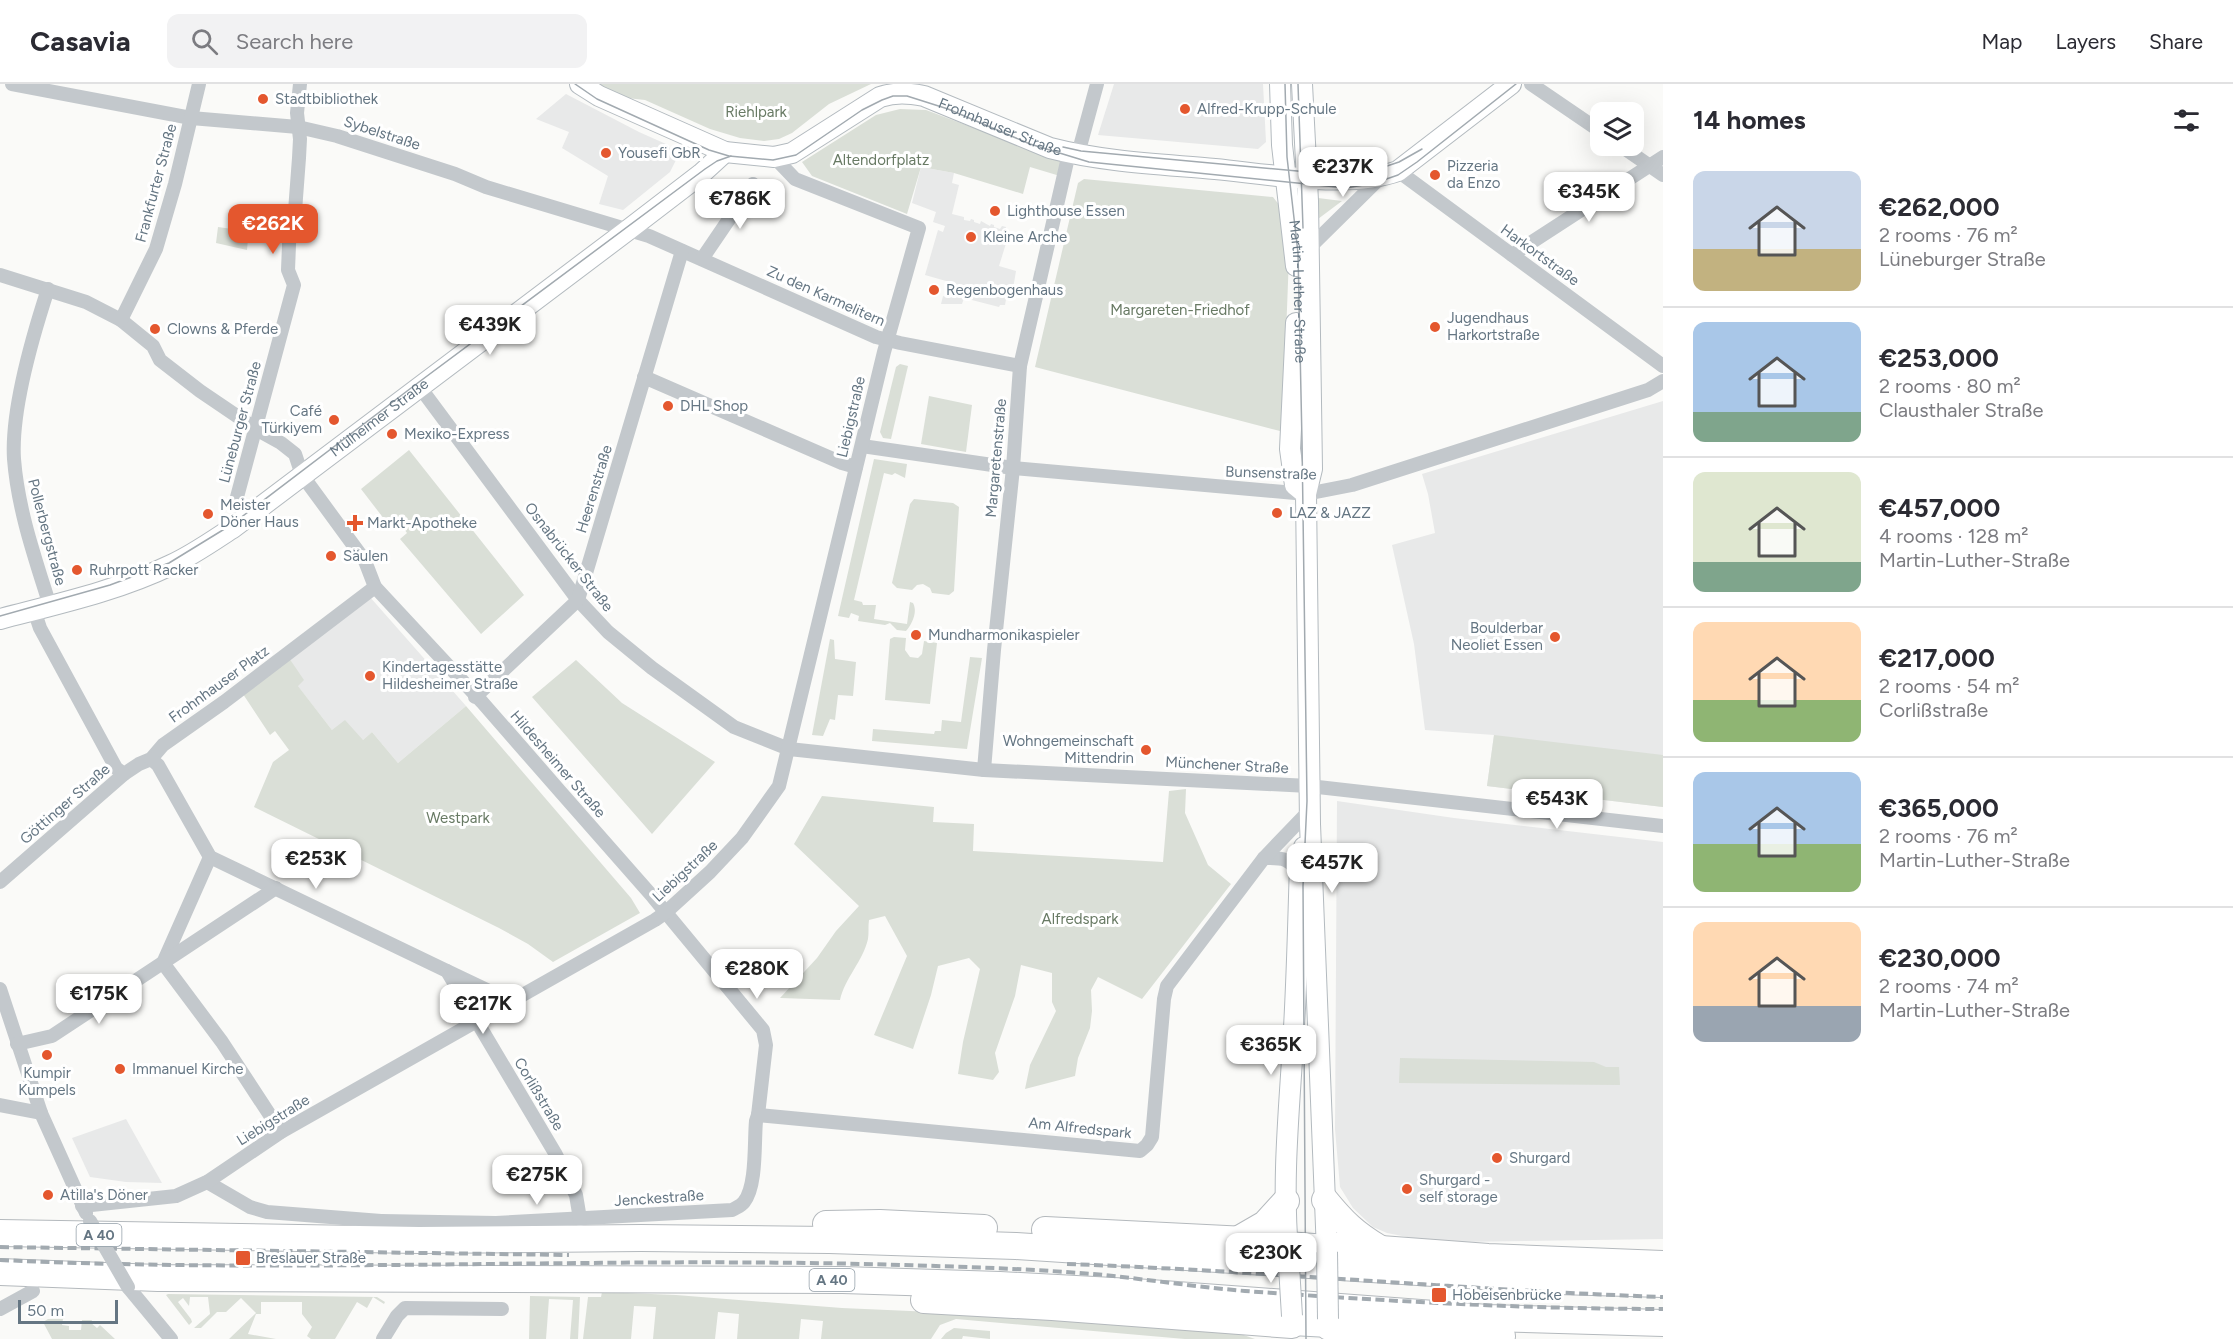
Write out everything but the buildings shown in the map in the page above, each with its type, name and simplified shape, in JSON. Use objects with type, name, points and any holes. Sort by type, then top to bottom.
[{"type":"highway","points":[[1325,1200],[1350,1229],[1382,1250]]},
{"type":"highway","points":[[1239,1239],[1265,1224],[1286,1201]]},
{"type":"highway","points":[[0,1221],[80,1227]]},
{"type":"highway","points":[[641,1238],[717,1228],[880,1222],[1239,1239],[1288,1246]]},
{"type":"highway","name":"A 40","points":[[0,1233],[80,1227],[419,1240],[641,1238],[829,1240],[1016,1246],[1557,1281],[1663,1284]]},
{"type":"highway","points":[[1327,1249],[1663,1264]]},
{"type":"highway","name":"A 40","points":[[0,1272],[158,1278],[843,1280],[1150,1293],[1488,1318],[1663,1323]]},
{"type":"highway","points":[[652,1278],[751,1289],[1052,1307],[1245,1321],[1292,1327]]},
{"type":"highway","points":[[1245,1321],[1271,1339]]},
{"type":"highway","points":[[1329,1328],[1388,1335],[1447,1334],[1651,1339]]},
{"type":"main road","name":"Frohnhauser Straße","points":[[580,84],[599,96],[725,152],[774,157],[792,153],[880,97],[904,89],[1050,148],[1074,154],[1306,178],[1347,179],[1389,174]]},
{"type":"main road","name":"Martin-Luther-Straße","points":[[1280,84],[1282,145],[1296,254],[1296,353],[1290,461],[1294,485],[1306,494]]},
{"type":"main road","name":"Martin-Luther-Straße","points":[[1302,84],[1312,469],[1306,494],[1309,786],[1329,1328]]},
{"type":"main road","points":[[1389,174],[1511,84]]},
{"type":"main road","name":"Mülheimer Straße","points":[[0,620],[113,587],[172,565],[254,513],[628,230],[701,174],[725,152]]},
{"type":"main road","name":"Martin-Luther-Straße","points":[[1292,1327],[1286,1201],[1288,1095],[1295,1010],[1299,865],[1310,817]]},
{"type":"main road","points":[[1288,1246],[1327,1249]]},
{"type":"main road","points":[[1292,1327],[1329,1328]]},
{"type":"street","name":"Sybelstraße","points":[[12,84],[191,118],[298,127],[376,148],[455,174],[486,187],[628,230]]},
{"type":"street","name":"Frankfurter Straße","points":[[121,320],[156,249],[199,84]]},
{"type":"street","name":"Lüneburger Straße","points":[[254,513],[238,503],[237,497],[294,285],[288,270],[290,220],[295,211],[300,139],[297,112],[300,84]]},
{"type":"street","name":"Margaretenstraße","points":[[984,770],[1020,366],[1074,154],[1097,84]]},
{"type":"street","points":[[1531,84],[1590,124]]},
{"type":"street","points":[[1636,156],[1663,175]]},
{"type":"street","name":"Liebigstraße","points":[[82,1206],[176,1196],[207,1182],[281,1132],[665,913],[710,872],[742,838],[779,786],[887,340],[919,228],[795,179],[774,157]]},
{"type":"street","points":[[1512,255],[1663,157]]},
{"type":"street","points":[[1308,249],[1389,174]]},
{"type":"street","name":"Harkortstraße","points":[[1389,174],[1512,255],[1663,366]]},
{"type":"street","points":[[702,259],[753,184]]},
{"type":"street","name":"Zu den Karmelitern","points":[[628,230],[649,236],[876,337],[1020,366]]},
{"type":"street","name":"Heerenstraße","points":[[578,600],[682,251]]},
{"type":"street","points":[[0,275],[86,302],[121,320],[153,346],[160,360],[256,429],[281,442],[295,454],[302,475],[365,561],[375,587]]},
{"type":"street","name":"Pollerbergstraße","points":[[42,608],[21,509],[14,457],[22,387],[32,342],[48,289]]},
{"type":"street","points":[[644,377],[856,467]]},
{"type":"street","name":"Bunsenstraße","points":[[862,446],[1012,468],[1306,494],[1352,485],[1648,390],[1663,381]]},
{"type":"street","name":"Osnabrücker Straße","points":[[419,386],[578,600],[608,632],[652,668],[734,727],[789,749]]},
{"type":"street","name":"Hildesheimer Straße","points":[[375,587],[551,780],[665,913]]},
{"type":"street","name":"Frohnhauser Platz","points":[[124,774],[151,759],[163,745],[224,702],[375,587]]},
{"type":"street","points":[[475,697],[578,600]]},
{"type":"street","points":[[42,608],[40,628],[116,768],[124,774]]},
{"type":"street","name":"Münchener Straße","points":[[789,749],[984,770],[1309,786],[1663,826]]},
{"type":"street","points":[[151,759],[158,765],[210,857],[510,1001]]},
{"type":"street","name":"Göttinger Straße","points":[[0,882],[124,774]]},
{"type":"street","name":"Am Alfredspark","points":[[758,1115],[1140,1151],[1152,1137],[1167,986],[1264,858],[1310,817]]},
{"type":"street","points":[[163,963],[210,857]]},
{"type":"street","points":[[1264,858],[1284,858],[1293,864],[1299,874]]},
{"type":"street","points":[[17,1044],[52,1036],[276,888]]},
{"type":"street","points":[[665,913],[763,1030],[766,1045],[758,1115]]},
{"type":"street","points":[[163,963],[222,1042],[281,1132]]},
{"type":"street","name":"Corlißstraße","points":[[447,971],[555,1154],[576,1195],[580,1219]]},
{"type":"street","points":[[0,989],[41,1113],[82,1206],[80,1227],[171,1339]]},
{"type":"street","points":[[0,1104],[41,1113]]},
{"type":"street","name":"Jenckestraße","points":[[207,1182],[250,1208],[381,1225],[496,1223],[732,1210],[741,1205],[750,1190],[758,1115]]},
{"type":"street","points":[[0,1309],[33,1291]]},
{"type":"street","points":[[383,1339],[397,1316],[405,1308],[502,1309]]},
{"type":"shaded area","name":"Alfred-Krupp-Schule","points":[[1114,84],[1263,84],[1266,142],[1258,149],[1098,135]]},
{"type":"shaded area","points":[[566,94],[666,144],[678,156],[670,172],[623,210],[599,204],[608,176],[562,148],[569,132],[536,119]]},
{"type":"shaded area","name":"Kleine Arche","points":[[921,167],[954,173],[952,183],[959,185],[952,214],[964,217],[964,220],[970,221],[971,219],[980,224],[981,221],[1000,229],[1002,226],[1006,227],[1004,236],[1008,237],[999,266],[1016,271],[1013,289],[1008,288],[1005,305],[999,307],[964,298],[962,304],[941,304],[943,296],[949,298],[953,283],[925,275],[938,230],[943,232],[945,226],[933,222],[936,212],[912,203]]},
{"type":"shaded area","points":[[1663,401],[1663,807],[1487,786],[1494,735],[1425,730],[1414,644],[1392,545],[1435,533],[1422,474]]},
{"type":"shaded area","name":"Kindertagesstätte Hildesheimer Straße","points":[[369,596],[466,706],[398,763],[372,732],[363,740],[332,730],[297,685],[297,672],[289,658]]},
{"type":"shaded area","points":[[1337,801],[1454,818],[1663,842],[1663,1239],[1458,1242],[1412,1238],[1387,1233],[1373,1227],[1353,1208],[1340,1187],[1335,1129]]},
{"type":"shaded area","points":[[126,1119],[162,1183],[126,1182],[90,1177],[72,1138]]},
{"type":"green space","name":"Riehlpark","points":[[581,84],[871,84],[829,104],[792,133],[779,139],[764,141],[740,138],[710,129],[645,100],[599,95]]},
{"type":"green space","name":"Altendorfplatz","points":[[900,109],[926,110],[1062,161],[1060,176],[1030,167],[1023,194],[954,173],[921,167],[907,214],[812,176],[802,162],[876,115]]},
{"type":"green space","name":"Margareten-Friedhof","points":[[1084,179],[1273,197],[1280,206],[1289,256],[1282,441],[1280,431],[1035,367],[1078,183]]},
{"type":"green space","points":[[1318,198],[1342,201],[1318,219]]},
{"type":"green space","points":[[218,227],[232,229],[248,239],[247,250],[216,243]]},
{"type":"green space","points":[[900,364],[908,366],[891,439],[883,438],[880,432],[896,367]]},
{"type":"green space","points":[[929,396],[972,405],[966,452],[921,444]]},
{"type":"green space","points":[[409,450],[524,595],[481,634],[400,539],[407,533],[399,522],[391,528],[361,489]]},
{"type":"green space","points":[[874,459],[907,464],[905,478],[895,473],[892,475],[884,473],[854,600],[862,602],[863,605],[876,605],[874,619],[907,624],[910,602],[913,603],[914,618],[906,631],[897,630],[890,623],[885,625],[858,621],[859,616],[851,613],[849,618],[838,616]]},
{"type":"green space","points":[[914,499],[953,503],[959,507],[954,591],[949,595],[932,593],[930,588],[923,584],[917,585],[912,590],[897,588],[892,583],[910,504]]},
{"type":"green space","points":[[906,638],[905,650],[910,657],[918,658],[922,654],[924,641],[937,643],[930,704],[885,700],[890,639]]},
{"type":"green space","points":[[830,639],[834,640],[835,659],[856,662],[853,696],[838,695],[835,720],[830,719],[823,736],[812,735]]},
{"type":"green space","points":[[970,657],[982,658],[967,749],[872,741],[873,729],[934,734],[935,731],[941,731],[942,720],[961,722]]},
{"type":"green space","name":"Westpark","points":[[289,658],[304,680],[298,686],[332,730],[345,720],[363,740],[372,732],[398,763],[466,706],[631,898],[640,913],[553,962],[528,944],[499,928],[254,807],[273,762],[289,750],[275,731],[270,735],[241,691]]},
{"type":"green space","points":[[576,660],[622,703],[715,762],[652,834],[532,697]]},
{"type":"green space","points":[[1494,735],[1663,755],[1663,807],[1487,786]]},
{"type":"green space","name":"Alfredspark","points":[[1186,789],[1185,813],[1208,865],[1231,884],[1142,999],[1098,977],[1091,990],[1090,1028],[1078,1058],[1075,1076],[1025,1089],[1030,1065],[1056,1011],[1052,1002],[1052,973],[1021,965],[1015,996],[995,1053],[999,1072],[993,1080],[958,1074],[980,969],[969,958],[938,966],[913,1049],[874,1035],[907,956],[885,916],[869,920],[866,947],[840,1000],[780,998],[817,958],[836,931],[859,906],[794,844],[822,796],[934,807],[933,822],[974,824],[973,851],[1163,862],[1169,791]]},
{"type":"green space","points":[[1400,1058],[1594,1062],[1606,1067],[1619,1067],[1620,1085],[1399,1083]]},
{"type":"green space","points":[[602,1292],[1229,1330],[1255,1339],[1185,1339],[956,1319],[940,1325],[931,1339],[821,1339],[823,1321],[801,1319],[799,1339],[737,1339],[739,1314],[718,1312],[715,1339],[653,1339],[656,1307],[634,1306],[631,1339],[583,1339],[588,1297],[601,1297]]},
{"type":"green space","points":[[166,1295],[377,1297],[385,1302],[384,1304],[373,1297],[367,1308],[357,1302],[335,1339],[311,1339],[307,1336],[312,1327],[302,1314],[302,1302],[261,1302],[261,1314],[256,1314],[248,1334],[276,1339],[229,1339],[256,1313],[241,1298],[226,1312],[217,1312],[201,1328],[194,1328],[210,1314],[208,1297],[190,1297],[189,1306],[183,1298],[178,1302],[191,1319],[192,1322],[189,1325]]},
{"type":"green space","points":[[530,1296],[580,1297],[578,1339],[570,1339],[573,1300],[549,1299],[546,1339],[529,1339]]},
{"type":"green space","points":[[48,1319],[63,1319],[62,1325],[69,1326],[69,1330],[81,1330],[82,1320],[92,1320],[91,1323],[97,1328],[100,1325],[115,1339],[52,1339],[43,1322]]},
{"type":"green space","points":[[954,1328],[990,1331],[990,1339],[963,1336],[962,1339],[941,1339]]},
{"type":"tram line","points":[[575,84],[597,99],[709,150],[729,156],[773,160],[796,155],[862,110],[893,96],[907,96],[948,109],[1030,144],[1089,162],[1346,188],[1375,183],[1398,175],[1516,84]]},
{"type":"tram line","points":[[1285,84],[1287,157],[1298,253],[1302,441],[1307,801],[1303,886],[1306,1339]]},
{"type":"tram line","points":[[1298,84],[1303,228]]},
{"type":"tram line","points":[[1063,147],[1081,151],[1330,174],[1375,170],[1399,162],[1422,149]]},
{"type":"tram line","points":[[0,616],[110,585],[169,563],[231,525],[705,169],[731,156]]},
{"type":"railway","points":[[0,1247],[569,1255]]},
{"type":"railway","points":[[0,1260],[226,1265],[677,1262],[903,1265],[1079,1273],[1210,1288],[1402,1301],[1559,1308],[1663,1309]]},
{"type":"railway","points":[[1067,1264],[1663,1297]]},
{"type":"place","name":"Stadtbibliothek","points":[[263,99]]},
{"type":"place","name":"Alfred-Krupp-Schule","points":[[1185,109]]},
{"type":"place","name":"Yousefi GbR","points":[[606,153]]},
{"type":"place","name":"Pizzeria da Enzo","points":[[1435,175]]},
{"type":"place","name":"Lighthouse Essen","points":[[995,211]]},
{"type":"place","name":"Kleine Arche","points":[[971,237]]},
{"type":"place","name":"Regenbogenhaus","points":[[934,290]]},
{"type":"place","name":"Jugendhaus Harkortstraße","points":[[1435,327]]},
{"type":"place","name":"Clowns & Pferde","points":[[155,329]]},
{"type":"place","name":"DHL Shop","points":[[668,406]]},
{"type":"place","name":"Café Türkiyem","points":[[334,420]]},
{"type":"place","name":"Mexiko-Express","points":[[392,434]]},
{"type":"place","name":"LAZ & JAZZ","points":[[1277,513]]},
{"type":"place","name":"Meister Döner Haus","points":[[208,514]]},
{"type":"place","name":"Markt-Apotheke","points":[[355,523]]},
{"type":"place","name":"Säulen","points":[[331,556]]},
{"type":"place","name":"Ruhrpott Racker","points":[[77,570]]},
{"type":"place","name":"Mundharmonikaspieler","points":[[916,635]]},
{"type":"place","name":"Boulderbar Neoliet Essen","points":[[1555,637]]},
{"type":"place","name":"Kindertagesstätte Hildesheimer Straße","points":[[370,676]]},
{"type":"place","name":"Wohngemeinschaft Mittendrin","points":[[1146,750]]},
{"type":"place","name":"Kumpir Kumpels","points":[[47,1055]]},
{"type":"place","name":"Immanuel Kirche","points":[[120,1069]]},
{"type":"place","name":"Shurgard","points":[[1497,1158]]},
{"type":"place","name":"Shurgard - self storage","points":[[1407,1189]]},
{"type":"place","name":"Atilla's Döner","points":[[48,1195]]},
{"type":"place","name":"Breslauer Straße","points":[[243,1258]]},
{"type":"place","name":"Hobeisenbrücke","points":[[1439,1295]]}]
